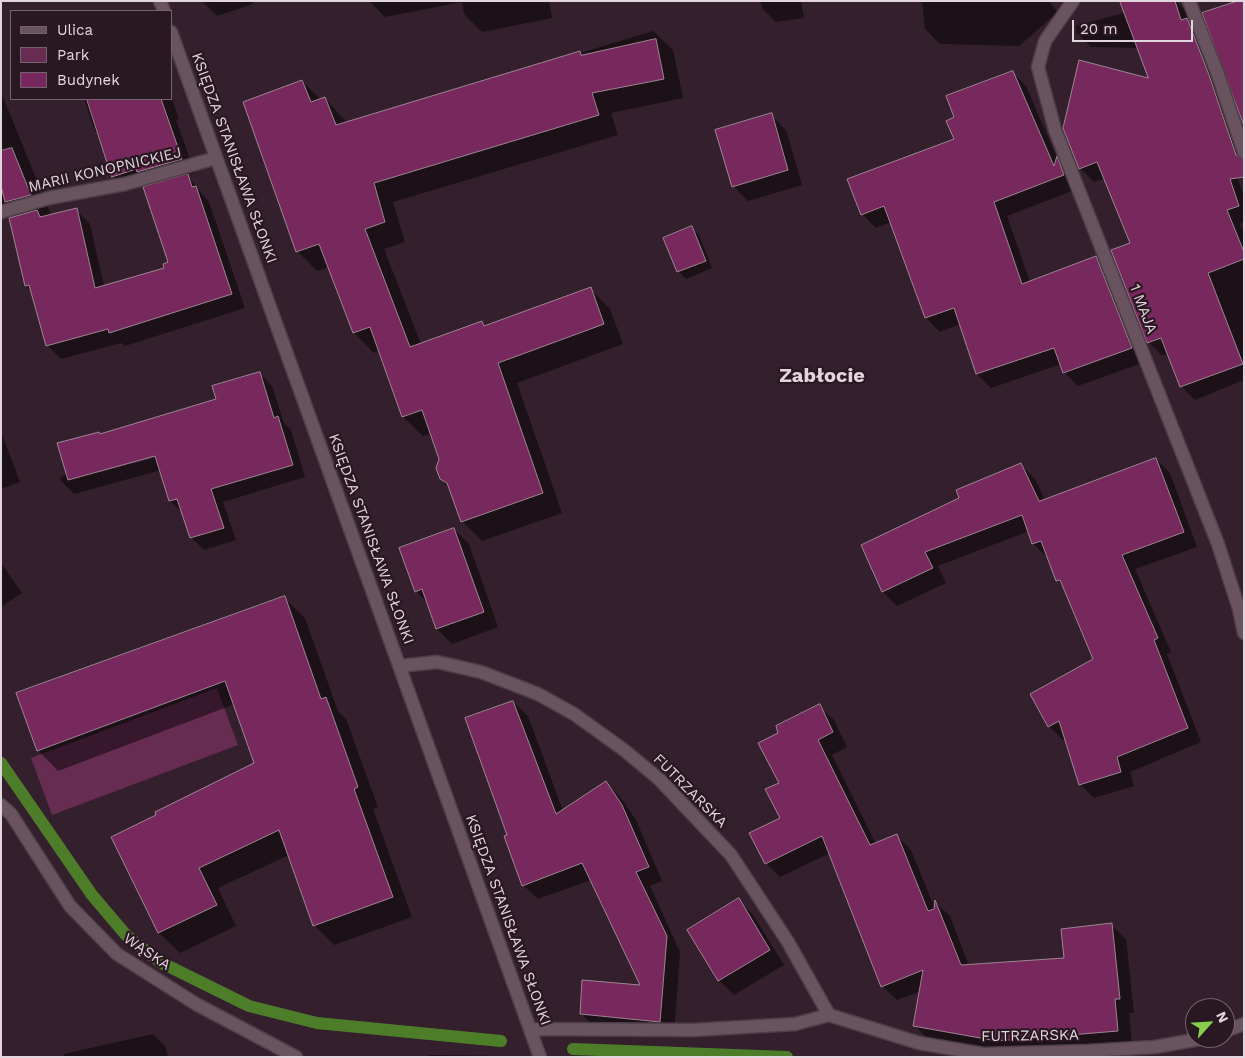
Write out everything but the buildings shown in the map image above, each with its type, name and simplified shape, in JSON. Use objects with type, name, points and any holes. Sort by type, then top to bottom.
[{"type":"street","name":"1 MAJA","points":[[1073,1],[1060,17],[1046,41],[1038,67],[1053,121],[1218,544],[1239,609],[1244,633]]},
{"type":"street","points":[[1189,1],[1244,152]]},
{"type":"street","name":"KSIĘDZA STANISŁAWA SŁONKI","points":[[172,35],[540,1057]]},
{"type":"street","name":"MARII KONOPNICKIEJ","points":[[1,212],[49,198],[125,184],[216,158]]},
{"type":"street","name":"FUTRZARSKA","points":[[400,666],[437,662],[481,672],[538,694],[574,714],[624,750],[659,779],[731,855],[788,942],[829,1015],[919,1043],[983,1054],[1146,1047],[1185,1041]]},
{"type":"street","name":"WĄSKA","points":[[1,804],[11,814],[70,906],[117,954],[196,1004],[296,1057]]},
{"type":"street","points":[[531,1030],[693,1030],[795,1024],[829,1015]]},
{"type":"green space","points":[[217,688],[238,745],[52,815],[31,758]]},
{"type":"waterway","points":[[1,763],[92,895],[126,935],[160,962],[249,1006],[317,1023],[501,1041]]},
{"type":"waterway","points":[[573,1049],[787,1057]]},
{"type":"district","name":"Zabłocie","points":[[822,376]]}]
